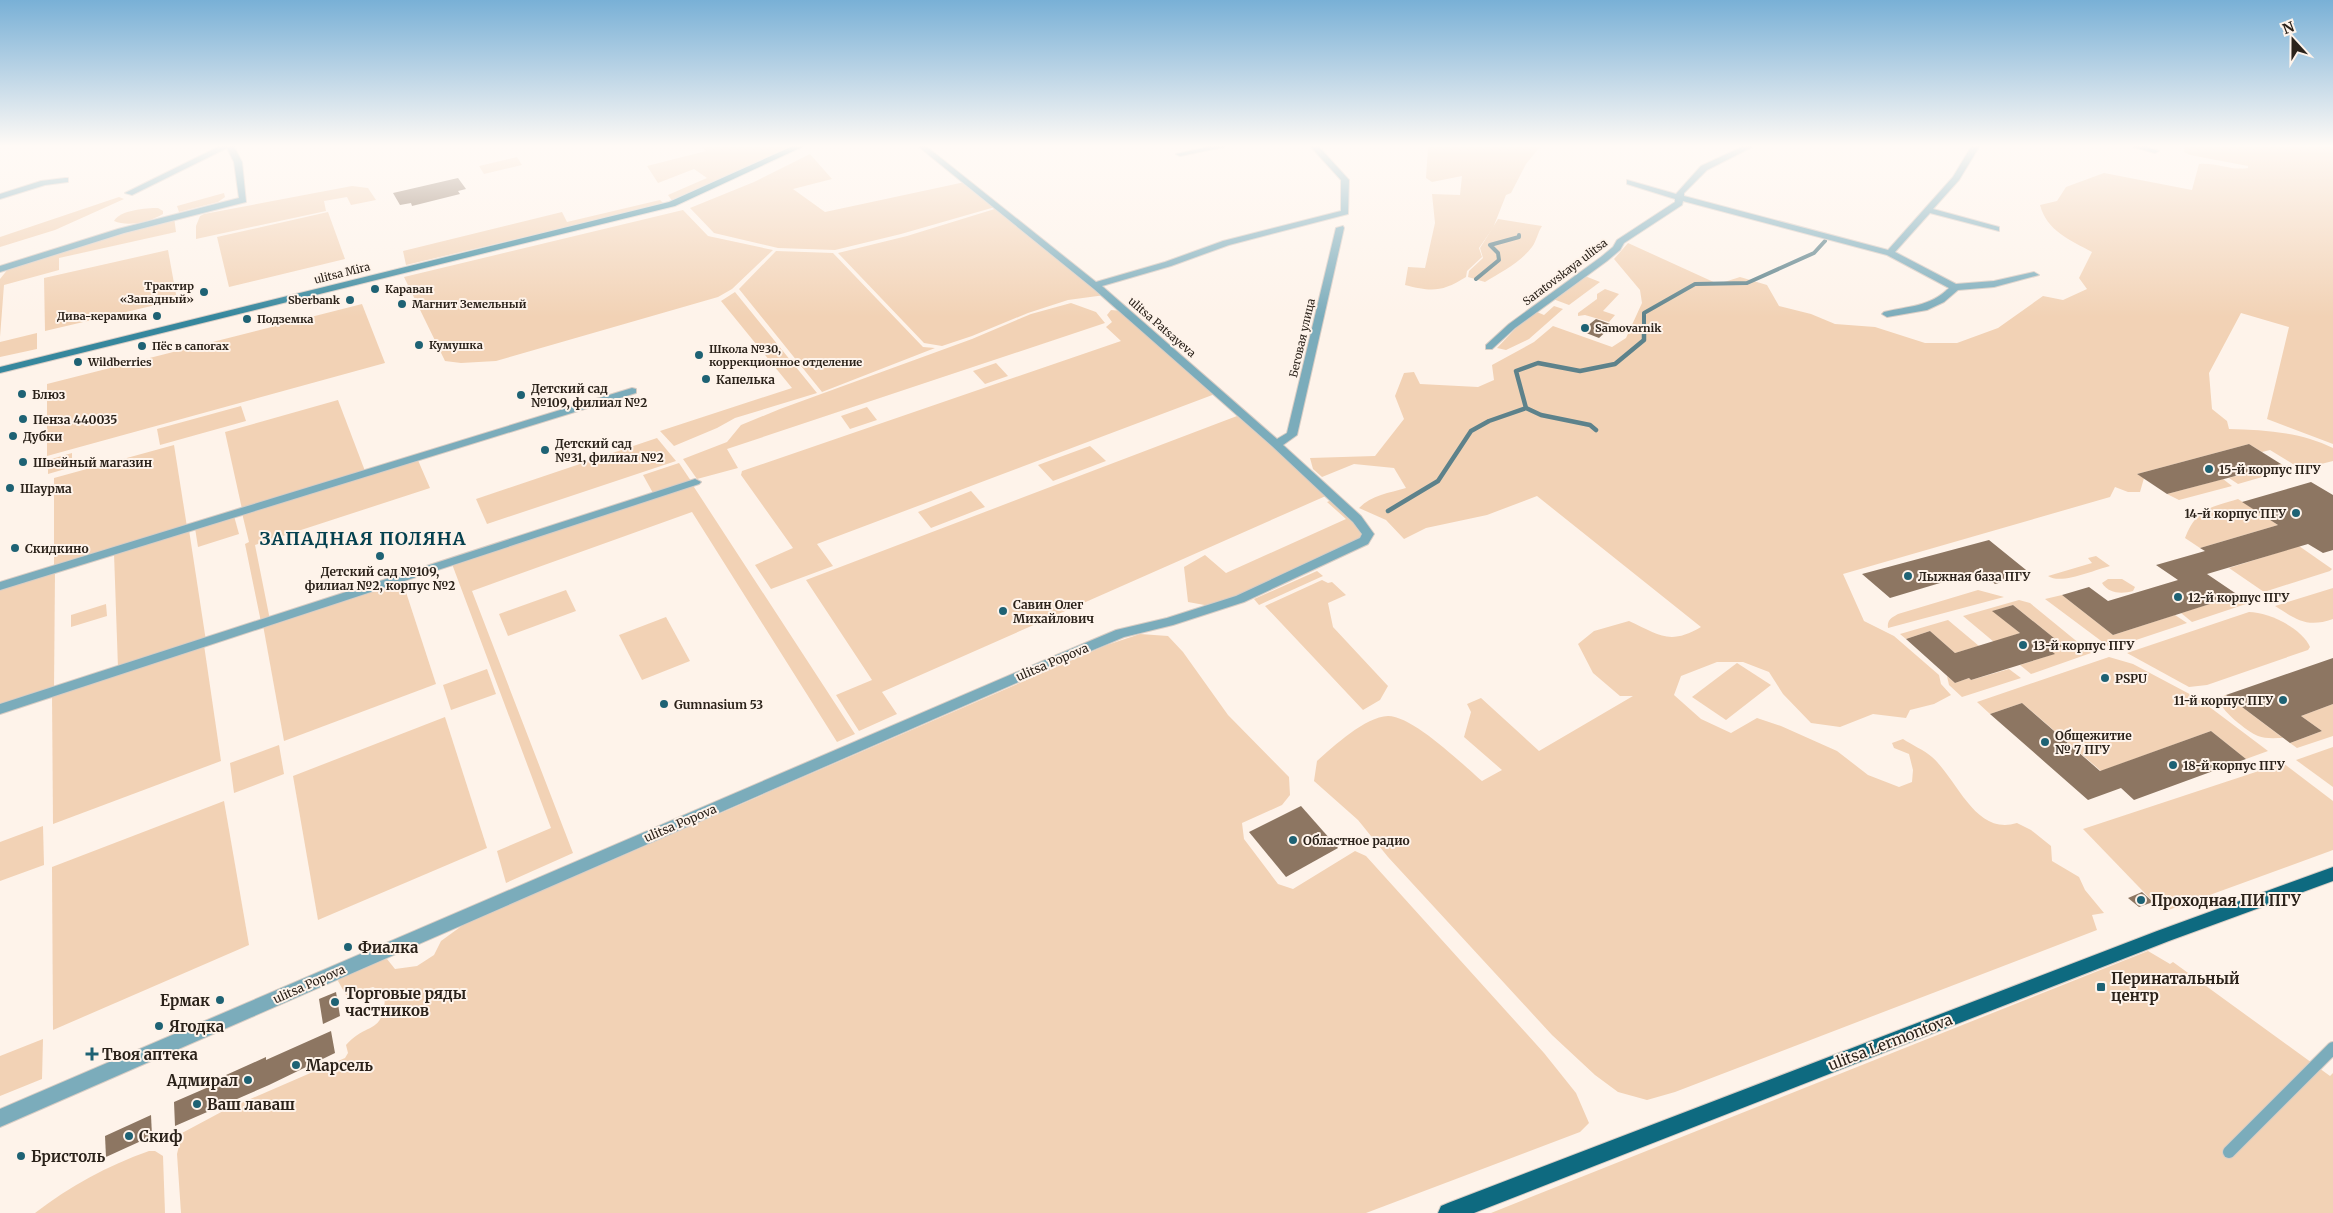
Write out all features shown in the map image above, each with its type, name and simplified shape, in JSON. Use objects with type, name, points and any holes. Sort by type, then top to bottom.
[{"type":"main road","name":"ulitsa Mira","points":[[0,370],[612,220],[670,204]]},
{"type":"main road","name":"ulitsa Lermontova","points":[[1448,1213],[2172,933],[2333,874]]},
{"type":"street","points":[[0,268],[178,214],[226,204]]},
{"type":"street","name":"ulitsa Patsayeva","points":[[994,204],[1096,285],[1276,444],[1357,520],[1368,534],[1364,541]]},
{"type":"street","points":[[1096,285],[1168,264],[1226,243],[1345,212],[1345,204]]},
{"type":"street","name":"Saratovskaya ulitsa","points":[[1489,347],[1512,326],[1604,259],[1617,248],[1620,242],[1678,204]]},
{"type":"street","points":[[1702,204],[1890,253],[1955,287],[1994,284],[2034,275]]},
{"type":"street","points":[[1890,253],[1934,204]]},
{"type":"street","points":[[1928,210],[1996,229]]},
{"type":"street","name":"Беговая улица","points":[[1276,444],[1292,434],[1340,228]]},
{"type":"street","points":[[1886,314],[1922,308],[1945,299],[1955,287]]},
{"type":"street","points":[[0,586],[632,391]]},
{"type":"street","points":[[0,709],[695,482]]},
{"type":"street","name":"ulitsa Popova","points":[[0,1118],[1122,632],[1169,622],[1240,599],[1364,541]]},
{"type":"street","points":[[2228,1152],[2333,1048]]},
{"type":"shaded area","points":[[99,204],[114,204],[55,230],[0,247],[0,237]]},
{"type":"shaded area","points":[[186,204],[212,204],[179,212],[177,206]]},
{"type":"shaded area","points":[[259,204],[325,204],[326,211],[196,239],[196,226],[200,216]]},
{"type":"shaded area","points":[[645,204],[664,204],[406,265],[403,251],[562,212],[567,222]]},
{"type":"shaded area","points":[[701,204],[813,204],[825,212],[864,204],[991,204],[995,207],[901,234],[835,250],[778,248],[714,233],[690,208]]},
{"type":"shaded area","points":[[1433,204],[1503,204],[1493,228],[1479,248],[1482,257],[1467,271],[1466,277],[1450,286],[1430,290],[1405,285],[1408,267],[1425,268],[1435,223]]},
{"type":"shaded area","points":[[2333,204],[2333,444],[2267,419],[2289,327],[2241,313],[2209,373],[2212,409],[2227,421],[2229,429],[2269,431],[2308,438],[2333,448],[2333,461],[2301,469],[2270,450],[2262,452],[2249,444],[2137,474],[2144,478],[2140,492],[2128,492],[2115,487],[2110,497],[1843,574],[1864,621],[1894,636],[1939,675],[1941,684],[1951,695],[1934,704],[1910,710],[1906,718],[1873,714],[1840,727],[1811,723],[1783,694],[1769,672],[1743,662],[1717,662],[1681,676],[1674,695],[1701,719],[1731,733],[1757,718],[1781,726],[1837,751],[1868,775],[1899,787],[1912,782],[1913,770],[1909,754],[1894,748],[1892,743],[1903,739],[1932,757],[1979,814],[1990,821],[2002,825],[2017,823],[2031,830],[2051,846],[2052,861],[2079,877],[2085,890],[2104,913],[2092,915],[2097,930],[1675,1092],[1647,1100],[1618,1092],[1595,1075],[1552,1035],[1388,857],[1358,820],[1314,781],[1317,761],[1341,740],[1360,727],[1370,721],[1388,716],[1398,718],[1423,732],[1482,781],[1502,770],[1464,737],[1471,712],[1467,704],[1481,698],[1539,751],[1633,696],[1620,696],[1593,673],[1578,644],[1594,631],[1629,621],[1656,634],[1672,637],[1690,633],[1701,627],[1537,496],[1487,515],[1426,528],[1404,539],[1386,520],[1359,508],[1375,497],[1406,488],[1394,468],[1354,464],[1322,477],[1313,469],[1310,458],[1375,456],[1404,419],[1395,396],[1404,373],[1414,372],[1420,384],[1478,387],[1494,380],[1492,365],[1534,342],[1553,326],[1612,347],[1626,338],[1642,303],[1640,290],[1614,259],[1628,243],[1718,284],[1740,277],[1767,285],[1779,306],[1811,314],[1835,324],[1875,327],[1925,343],[1957,343],[1998,328],[2043,296],[2063,300],[2087,289],[2079,278],[2092,252],[2060,234],[2048,222],[2040,205]]},
{"type":"shaded area","points":[[158,208],[163,211],[163,214],[152,219],[132,224],[114,221],[117,217],[127,212]]},
{"type":"shaded area","points":[[998,208],[1105,295],[1068,300],[1028,313],[942,346],[924,343],[838,253],[907,236]]},
{"type":"shaded area","points":[[683,210],[708,236],[773,250],[732,289],[718,297],[496,361],[461,363],[445,361],[404,277]]},
{"type":"shaded area","points":[[328,212],[345,259],[229,287],[217,237]]},
{"type":"shaded area","points":[[174,217],[176,232],[59,258],[59,270],[4,285],[0,337],[0,279],[8,269]]},
{"type":"shaded area","points":[[1498,219],[1542,226],[1532,247],[1510,267],[1485,282],[1468,277],[1469,271],[1483,258],[1480,248]]},
{"type":"shaded area","points":[[168,250],[177,300],[45,331],[44,278]]},
{"type":"shaded area","points":[[776,251],[833,253],[923,347],[935,348],[822,392],[739,289]]},
{"type":"shaded area","points":[[1585,276],[1600,282],[1569,305],[1553,299]]},
{"type":"shaded area","points":[[1605,289],[1619,294],[1603,311],[1615,315],[1609,322],[1585,315],[1578,316],[1578,313],[1597,299],[1597,294]]},
{"type":"shaded area","points":[[735,292],[817,393],[735,418],[717,428],[674,446],[660,431],[792,388],[721,301]]},
{"type":"shaded area","points":[[1071,303],[1096,312],[1105,323],[727,449],[738,468],[697,479],[683,459],[727,442],[741,425],[780,409],[972,339],[1031,314]]},
{"type":"shaded area","points":[[362,304],[385,363],[47,456],[47,384]]},
{"type":"shaded area","points":[[1554,306],[1563,309],[1529,339],[1506,350],[1497,348],[1517,327],[1537,312],[1544,315]]},
{"type":"shaded area","points":[[1111,310],[1123,311],[1215,394],[817,544],[833,566],[771,589],[755,565],[793,548],[741,475],[742,471],[1121,341],[1106,327],[1112,322],[1107,315]]},
{"type":"shaded area","points":[[37,333],[37,349],[0,357],[0,342]]},
{"type":"shaded area","points":[[996,363],[1008,376],[985,384],[973,371]]},
{"type":"shaded area","points":[[338,400],[365,471],[242,509],[225,432]]},
{"type":"shaded area","points":[[241,406],[246,421],[160,445],[157,429]]},
{"type":"shaded area","points":[[867,407],[877,420],[850,429],[841,416]]},
{"type":"shaded area","points":[[1237,416],[1328,495],[882,692],[897,714],[859,731],[836,695],[872,680],[806,580]]},
{"type":"shaded area","points":[[657,438],[676,461],[487,524],[476,499]]},
{"type":"shaded area","points":[[174,445],[187,527],[54,567],[54,478]]},
{"type":"shaded area","points":[[1090,446],[1106,461],[1053,481],[1038,465]]},
{"type":"shaded area","points":[[72,453],[72,467],[48,474],[48,460]]},
{"type":"shaded area","points":[[417,458],[430,488],[255,545],[270,620],[261,622],[245,544],[249,542],[242,513]]},
{"type":"shaded area","points":[[679,463],[691,481],[653,493],[643,475]]},
{"type":"shaded area","points":[[2281,464],[2290,469],[2238,484],[2229,478]]},
{"type":"shaded area","points":[[2223,479],[2232,486],[2179,500],[2167,494]]},
{"type":"shaded area","points":[[692,484],[855,734],[837,742],[692,512],[472,591],[573,853],[506,883],[497,851],[551,828],[452,564]]},
{"type":"shaded area","points":[[971,491],[985,507],[931,528],[918,512]]},
{"type":"shaded area","points":[[1334,499],[1364,533],[1361,539],[1242,597],[1210,606],[1188,602],[1184,567],[1205,555],[1226,573],[1346,519],[1327,502]]},
{"type":"shaded area","points":[[2238,499],[2278,525],[2200,548],[2185,538],[2189,528],[2199,515],[2212,507]]},
{"type":"shaded area","points":[[234,516],[239,534],[198,547],[195,528]]},
{"type":"shaded area","points":[[189,530],[206,641],[118,668],[114,553]]},
{"type":"shaded area","points":[[2299,546],[2332,569],[2264,592],[2229,568]]},
{"type":"shaded area","points":[[2096,556],[2110,566],[2069,578],[2061,579],[2048,576],[2092,563],[2088,558]]},
{"type":"shaded area","points":[[55,571],[54,690],[0,707],[0,589]]},
{"type":"shaded area","points":[[1317,571],[1323,576],[1259,605],[1254,599]]},
{"type":"shaded area","points":[[2108,579],[2122,579],[2135,587],[2133,591],[2129,592],[2120,593],[2112,591],[2102,583]]},
{"type":"shaded area","points":[[402,580],[436,684],[284,741],[263,625]]},
{"type":"shaded area","points":[[1322,580],[1328,583],[1332,582],[1346,595],[1328,603],[1333,627],[1388,686],[1380,700],[1363,710],[1265,606]]},
{"type":"shaded area","points":[[2333,588],[2333,619],[2324,622],[2309,623],[2302,621],[2275,606]]},
{"type":"shaded area","points":[[566,590],[576,611],[508,636],[499,614]]},
{"type":"shaded area","points":[[1978,590],[2004,597],[1888,628],[1890,620],[1898,614]]},
{"type":"shaded area","points":[[2062,595],[2113,635],[2175,615],[2187,623],[2118,646],[2108,646],[2045,599]]},
{"type":"shaded area","points":[[2238,595],[2249,603],[2192,622],[2181,613]]},
{"type":"shaded area","points":[[2019,600],[2030,603],[2091,653],[2031,674],[2020,665],[2054,654],[2050,650],[2064,646],[2013,605],[1993,611],[2020,633],[1994,642],[1963,616]]},
{"type":"shaded area","points":[[106,604],[107,616],[71,627],[71,615]]},
{"type":"shaded area","points":[[2249,612],[2265,615],[2284,622],[2300,634],[2310,647],[2308,650],[2207,685],[2189,687],[2127,653]]},
{"type":"shaded area","points":[[666,617],[690,661],[642,680],[619,635]]},
{"type":"shaded area","points":[[1948,620],[1979,646],[1955,653],[1930,631],[1906,639],[1900,634]]},
{"type":"shaded area","points":[[1140,634],[1168,636],[1183,652],[1228,715],[1289,777],[1290,795],[1282,805],[1242,823],[1244,839],[1278,884],[1293,889],[1355,851],[1366,856],[1544,1053],[1576,1093],[1589,1123],[1580,1132],[1366,1213],[181,1213],[177,1154],[182,1133],[225,1110],[345,1058],[348,1053],[346,1045],[378,1022],[382,1016],[385,993],[373,987],[346,995],[338,981],[347,972],[360,966],[387,959],[395,969],[417,966],[434,955],[441,941],[463,925],[1107,645]]},
{"type":"shaded area","points":[[204,645],[221,761],[53,824],[52,694]]},
{"type":"shaded area","points":[[2109,657],[2133,664],[2199,699],[2268,751],[2246,759],[2211,731],[2101,771],[2022,703],[1990,714],[1977,702]]},
{"type":"shaded area","points":[[1737,663],[1771,685],[1726,720],[1692,697]]},
{"type":"shaded area","points":[[487,669],[496,694],[451,710],[443,685]]},
{"type":"shaded area","points":[[2009,669],[2021,678],[1962,697],[1949,685],[1947,676],[1955,683]]},
{"type":"shaded area","points":[[2226,695],[2283,738],[2261,737],[2253,734],[2241,725],[2228,714],[2220,703],[2219,698]]},
{"type":"shaded area","points":[[2333,704],[2333,736],[2297,748],[2290,743],[2322,731],[2301,716]]},
{"type":"shaded area","points":[[445,717],[487,848],[318,920],[293,776]]},
{"type":"shaded area","points":[[279,745],[284,774],[234,793],[230,763]]},
{"type":"shaded area","points":[[2333,747],[2333,787],[2296,760]]},
{"type":"shaded area","points":[[2283,763],[2333,801],[2333,850],[2163,912],[2083,829]]},
{"type":"shaded area","points":[[224,801],[249,945],[53,1030],[52,867]]},
{"type":"shaded area","points":[[43,826],[44,865],[0,881],[0,842]]},
{"type":"shaded area","points":[[2148,951],[2170,964],[2173,962],[2330,1076],[2333,1073],[2333,1213],[1491,1213]]},
{"type":"shaded area","points":[[43,1039],[42,1079],[0,1096],[0,1056]]},
{"type":"shaded area","points":[[149,1151],[155,1151],[163,1156],[165,1213],[35,1213],[89,1177]]},
{"type":"building","points":[[1596,319],[1613,325],[1599,338],[1581,331]]},
{"type":"building","name":"15-й корпус ПГУ","points":[[2249,444],[2281,464],[2167,494],[2137,474]]},
{"type":"building","points":[[2311,482],[2333,495],[2333,550],[2323,553],[2308,544],[2207,574],[2238,595],[2113,635],[2062,595],[2089,587],[2108,601],[2178,580],[2156,565],[2205,551],[2200,548],[2278,525],[2242,502]]},
{"type":"building","points":[[1989,540],[2031,574],[1995,584],[1980,571],[1890,598],[1862,574]]},
{"type":"building","name":"13-й корпус ПГУ","points":[[2013,605],[2064,646],[2050,650],[2055,654],[1971,680],[1969,678],[1955,683],[1906,639],[1930,631],[1955,653],[2020,633],[1992,611]]},
{"type":"building","name":"11-й корпус ПГУ","points":[[2333,658],[2333,704],[2301,716],[2322,731],[2290,743],[2226,695]]},
{"type":"building","points":[[2022,703],[2100,771],[2211,731],[2246,759],[2134,800],[2121,788],[2088,800],[1990,714]]},
{"type":"building","name":"Областное радио","points":[[1301,806],[1338,848],[1286,877],[1249,832]]},
{"type":"building","name":"Проходная ПИ ПГУ","points":[[2142,892],[2153,902],[2139,907],[2128,898]]},
{"type":"building","points":[[336,992],[340,1016],[323,1024],[319,999]]},
{"type":"building","points":[[331,1031],[335,1053],[269,1085],[175,1126],[174,1102],[227,1079],[226,1075],[266,1057],[266,1060]]},
{"type":"building","name":"Скиф","points":[[151,1115],[152,1136],[106,1157],[105,1136]]},
{"type":"waterway","points":[[1476,279],[1499,260],[1498,253],[1490,245],[1519,237],[1519,235]]},
{"type":"waterway","points":[[1526,408],[1516,371],[1538,363],[1580,371],[1615,364],[1644,340],[1644,313],[1695,284],[1747,283],[1814,253],[1825,241]]},
{"type":"waterway","points":[[1388,511],[1438,481],[1471,431],[1489,421],[1526,408]]},
{"type":"waterway","points":[[1526,408],[1541,415],[1590,425],[1596,430]]},
{"type":"place","name":"Караван","points":[[375,289]]},
{"type":"place","name":"Трактир «Западный»","points":[[204,292]]},
{"type":"place","name":"Sberbank","points":[[350,300]]},
{"type":"place","name":"Магнит Земельный","points":[[402,304]]},
{"type":"place","name":"Дива-керамика","points":[[157,316]]},
{"type":"place","name":"Подземка","points":[[247,319]]},
{"type":"place","name":"Samovarnik","points":[[1585,328]]},
{"type":"place","name":"Кумушка","points":[[419,345]]},
{"type":"place","name":"Пёс в сапогах","points":[[142,346]]},
{"type":"place","name":"Школа №30, коррекционное отделение","points":[[699,355]]},
{"type":"place","name":"Wildberries","points":[[78,362]]},
{"type":"place","name":"Капелька","points":[[706,379]]},
{"type":"place","name":"Блюз","points":[[22,394]]},
{"type":"place","name":"Детский сад №109, филиал №2","points":[[521,395]]},
{"type":"place","name":"Пенза 440035","points":[[23,419]]},
{"type":"place","name":"Дубки","points":[[13,436]]},
{"type":"place","name":"Детский сад №31, филиал №2","points":[[545,450]]},
{"type":"place","name":"Швейный магазин","points":[[23,462]]},
{"type":"place","name":"15-й корпус ПГУ","points":[[2209,469]]},
{"type":"place","name":"Шаурма","points":[[10,488]]},
{"type":"place","name":"14-й корпус ПГУ","points":[[2296,513]]},
{"type":"place","name":"Скидкино","points":[[15,548]]},
{"type":"place","name":"Детский сад №109, филиал №2, корпус №2","points":[[380,556]]},
{"type":"place","name":"Лыжная база ПГУ","points":[[1908,576]]},
{"type":"place","name":"12-й корпус ПГУ","points":[[2178,597]]},
{"type":"place","name":"Савин Олег Михайлович","points":[[1003,611]]},
{"type":"place","name":"13-й корпус ПГУ","points":[[2023,645]]},
{"type":"place","name":"PSPU","points":[[2105,678]]},
{"type":"place","name":"11-й корпус ПГУ","points":[[2283,700]]},
{"type":"place","name":"Gumnasium 53","points":[[664,704]]},
{"type":"place","name":"Общежитие № 7 ПГУ","points":[[2045,742]]},
{"type":"place","name":"18-й корпус ПГУ","points":[[2173,765]]},
{"type":"place","name":"Областное радио","points":[[1293,840]]},
{"type":"place","name":"Проходная ПИ ПГУ","points":[[2141,900]]},
{"type":"place","name":"Фиалка","points":[[348,947]]},
{"type":"place","name":"Перинатальный центр","points":[[2101,987]]},
{"type":"place","name":"Ермак","points":[[220,1000]]},
{"type":"place","name":"Торговые ряды частников","points":[[335,1002]]},
{"type":"place","name":"Ягодка","points":[[159,1026]]},
{"type":"place","name":"Твоя аптека","points":[[92,1054]]},
{"type":"place","name":"Марсель","points":[[296,1065]]},
{"type":"place","name":"Адмирал","points":[[248,1080]]},
{"type":"place","name":"Ваш лаваш","points":[[197,1104]]},
{"type":"place","name":"Скиф","points":[[129,1136]]},
{"type":"place","name":"Бристоль","points":[[21,1156]]},
{"type":"district","name":"ЗАПАДНАЯ ПОЛЯНА","points":[[363,538]]}]
